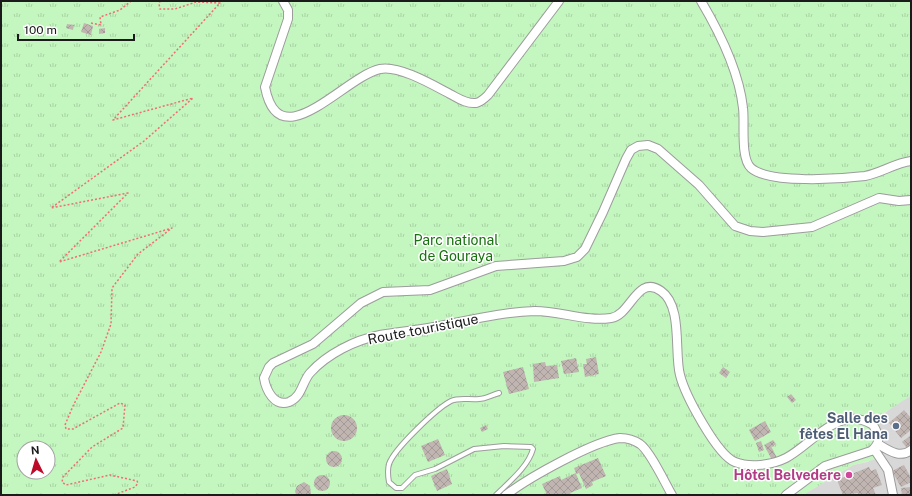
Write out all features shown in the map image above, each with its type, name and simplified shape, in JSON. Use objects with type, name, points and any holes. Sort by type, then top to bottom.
[{"type":"street","points":[[283,1],[288,10],[288,20],[265,87],[276,111],[284,118],[289,118],[308,113],[353,81],[367,74],[385,68],[393,69],[428,83],[463,101],[474,103],[481,101],[488,95],[559,1]]},
{"type":"street","points":[[701,1],[723,42],[736,77],[743,110],[745,156],[750,167],[756,171],[774,177],[837,178],[874,174],[911,161]]},
{"type":"street","name":"Route touristique","points":[[876,446],[878,435],[873,425],[855,418],[833,424],[793,453],[778,461],[768,464],[745,465],[727,458],[721,452],[710,434],[680,376],[677,360],[676,326],[672,308],[662,291],[648,287],[640,290],[626,309],[613,318],[595,318],[533,311],[375,336],[358,342],[328,358],[308,375],[299,393],[288,402],[281,402],[274,398],[267,390],[264,378],[269,367],[273,364],[313,344],[361,303],[374,296],[395,291],[430,290],[496,266],[564,261],[577,257],[584,249],[603,212],[626,159],[631,150],[638,146],[648,145],[658,149],[698,185],[735,226],[750,231],[763,232],[812,227],[879,198],[899,201],[911,200]]},
{"type":"street","points":[[506,495],[573,456],[612,440],[622,438],[633,439],[642,445],[672,495]]},
{"type":"street","points":[[876,446],[888,470],[893,495]]},
{"type":"street","points":[[786,495],[825,466],[876,446],[901,454],[911,450]]},
{"type":"lane","points":[[496,495],[531,456],[533,449],[531,447],[504,446],[474,449],[435,469],[415,476],[402,488],[396,488],[389,482],[388,473],[390,463],[403,444],[429,418],[445,405],[453,400],[480,399],[499,393]]},
{"type":"path","points":[[91,23],[101,26],[100,17],[120,10],[131,1]]},
{"type":"path","points":[[114,495],[135,488],[138,483],[137,481],[110,475],[66,485],[62,482],[63,477],[92,447],[123,428],[125,405],[120,402],[72,429],[66,429],[65,425],[73,406],[101,352],[111,324],[112,288],[138,254],[172,228],[60,262],[128,193],[51,208],[144,141],[193,98],[113,120],[220,3],[196,2],[175,10],[160,10],[160,1]]},
{"type":"shaded area","points":[[911,396],[911,495],[803,495],[853,465],[868,462],[885,447],[876,416],[885,413],[897,403]]},
{"type":"green space","name":"Parc national de Gouraya","points":[[1,1],[911,1],[911,396],[876,416],[885,447],[877,459],[853,465],[803,495],[1,495]]},
{"type":"building","points":[[84,23],[93,26],[91,35],[81,32]]},
{"type":"building","points":[[67,24],[74,25],[73,30],[66,28]]},
{"type":"building","points":[[105,28],[105,33],[99,34],[99,29]]},
{"type":"building","points":[[596,357],[599,374],[585,377],[583,364],[587,364],[586,359]]},
{"type":"building","points":[[576,358],[579,372],[564,374],[561,361]]},
{"type":"building","points":[[545,362],[546,366],[557,365],[559,378],[534,382],[533,364]]},
{"type":"building","points":[[523,367],[529,389],[509,394],[503,372]]},
{"type":"building","points":[[723,367],[730,372],[726,378],[719,373]]},
{"type":"building","points":[[791,394],[796,400],[792,403],[787,397]]},
{"type":"building","points":[[904,410],[911,418],[911,430],[901,438],[889,423]]},
{"type":"building","points":[[344,415],[353,419],[357,428],[353,437],[344,441],[335,437],[331,428],[335,419]]},
{"type":"building","points":[[765,421],[771,432],[755,441],[749,430]]},
{"type":"building","points":[[486,425],[488,429],[482,432],[480,428]]},
{"type":"building","points":[[911,435],[911,444],[907,448],[902,442]]},
{"type":"building","points":[[438,439],[445,455],[428,462],[421,446]]},
{"type":"building","points":[[773,440],[776,444],[772,447],[770,444],[777,458],[772,460],[764,445]]},
{"type":"building","points":[[761,441],[764,450],[759,452],[756,443]]},
{"type":"building","points":[[331,451],[337,451],[342,456],[340,465],[337,467],[331,467],[326,462],[326,456]]},
{"type":"building","points":[[598,458],[606,476],[592,482],[593,485],[586,489],[579,473],[576,474],[582,488],[570,493],[571,495],[547,495],[542,484],[560,476],[561,480],[576,473],[574,468]]},
{"type":"building","points":[[904,465],[910,476],[911,474],[911,482],[901,487],[892,471]]},
{"type":"building","points":[[869,467],[871,471],[876,469],[882,485],[873,488],[876,495],[859,495],[858,493],[843,495],[837,480]]},
{"type":"building","points":[[447,469],[452,484],[437,491],[431,476]]},
{"type":"building","points":[[319,475],[325,475],[330,480],[328,489],[325,491],[319,491],[314,486],[314,480]]},
{"type":"building","points":[[304,482],[310,486],[311,494],[296,495],[295,491],[297,486]]},
{"type":"building","points":[[911,487],[911,495],[902,495],[901,488]]},
{"type":"place","name":"Salle des fêtes El Hana","points":[[896,426]]},
{"type":"place","name":"Hôtel Belvedere","points":[[849,475]]}]
